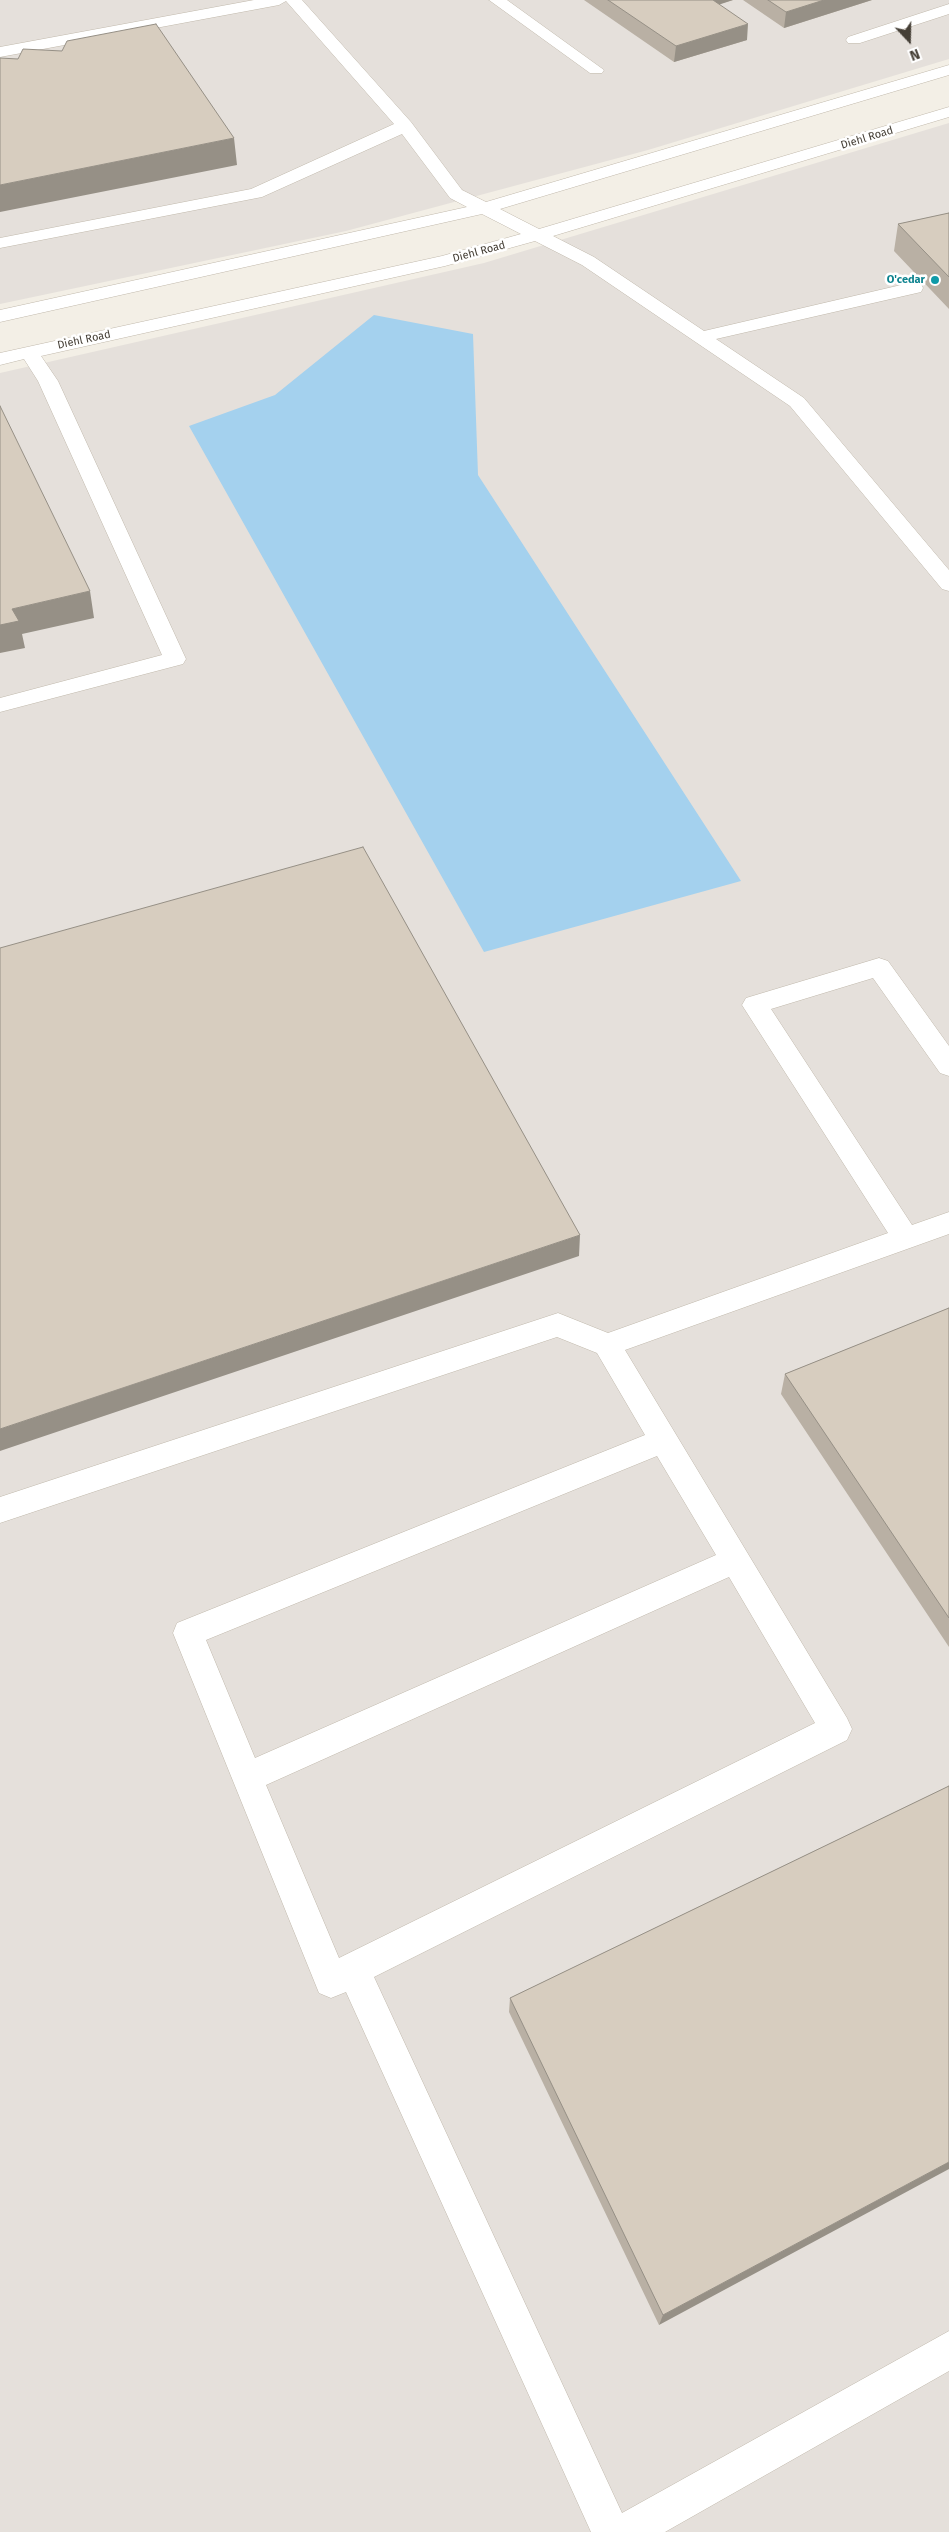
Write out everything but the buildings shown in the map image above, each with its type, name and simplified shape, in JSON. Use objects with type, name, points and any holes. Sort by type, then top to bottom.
[{"type":"street","points":[[0,52],[279,0]]},
{"type":"street","points":[[293,0],[405,126],[456,194],[588,261],[797,402],[949,584]]},
{"type":"street","points":[[497,0],[596,70]]},
{"type":"street","points":[[854,40],[949,9]]},
{"type":"street","points":[[0,316],[330,244],[484,208],[949,70]]},
{"type":"street","name":"Diehl Road","points":[[0,359],[359,281],[539,236],[949,112]]},
{"type":"street","points":[[0,243],[256,193],[405,126]]},
{"type":"street","points":[[700,337],[914,288]]},
{"type":"street","points":[[0,705],[175,659],[48,381],[29,352]]},
{"type":"street","points":[[906,1238],[755,1005],[879,967],[949,1066]]},
{"type":"street","points":[[607,1345],[949,1223]]},
{"type":"street","points":[[0,1510],[558,1325],[607,1345],[664,1440],[736,1560],[836,1729],[331,1981],[188,1633],[664,1440]]},
{"type":"street","points":[[248,1777],[736,1560]]},
{"type":"street","points":[[354,1969],[611,2532]]},
{"type":"street","points":[[626,2532],[949,2350]]},
{"type":"shaded area","points":[[0,0],[949,0],[949,59],[648,150],[346,231],[0,304]]},
{"type":"shaded area","points":[[949,123],[949,2532],[0,2532],[0,373],[484,263]]},
{"type":"water","points":[[374,315],[473,334],[478,475],[741,881],[484,952],[189,426],[275,395]]},
{"type":"place","name":"O'cedar","points":[[935,280]]}]
